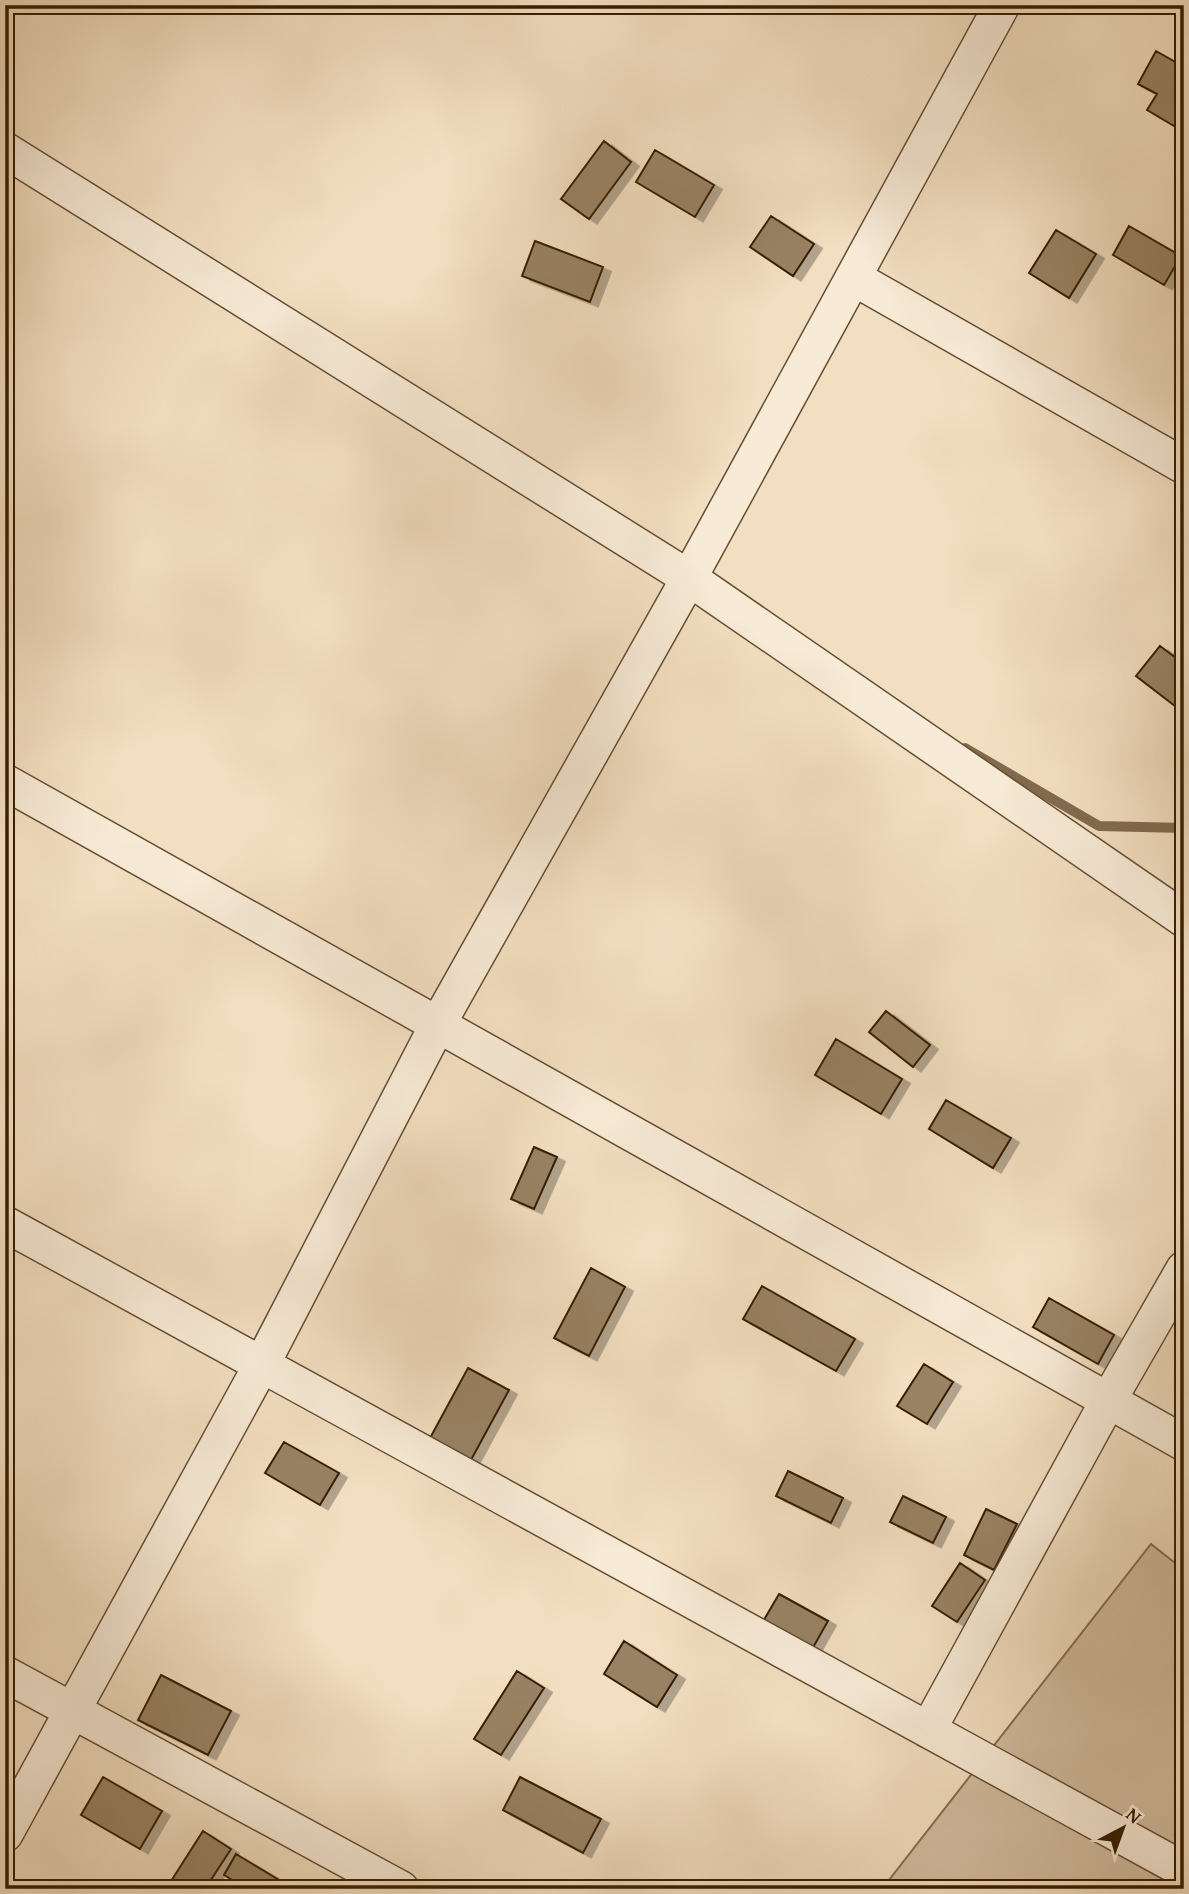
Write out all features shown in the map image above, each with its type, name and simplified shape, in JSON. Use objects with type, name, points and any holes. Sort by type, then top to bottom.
[{"type":"street","points":[[5,1834],[262,1364],[438,1024],[690,578],[1002,5]]},
{"type":"street","points":[[5,150],[690,578],[1184,919]]},
{"type":"street","points":[[854,278],[1184,466]]},
{"type":"street","points":[[5,782],[1184,1443]]},
{"type":"street","points":[[5,1224],[1184,1870]]},
{"type":"street","points":[[928,1730],[1108,1401],[1184,1269]]},
{"type":"street","points":[[5,1674],[401,1889]]},
{"type":"shaded area","points":[[1151,1544],[1184,1570],[1184,1889],[882,1889]]},
{"type":"building","points":[[1156,51],[1184,67],[1184,109],[1174,126],[1147,110],[1157,94],[1138,84]]},
{"type":"building","points":[[604,141],[631,162],[589,219],[561,199]]},
{"type":"building","points":[[655,150],[714,185],[695,217],[636,182]]},
{"type":"building","points":[[771,216],[814,244],[793,276],[750,247]]},
{"type":"building","points":[[1129,226],[1181,256],[1164,285],[1113,255]]},
{"type":"building","points":[[1056,230],[1096,254],[1069,298],[1029,273]]},
{"type":"building","points":[[535,241],[603,267],[590,302],[522,276]]},
{"type":"building","points":[[1160,646],[1184,664],[1184,713],[1136,676]]},
{"type":"building","points":[[886,1011],[930,1045],[913,1067],[869,1032]]},
{"type":"building","points":[[836,1039],[902,1079],[881,1114],[815,1075]]},
{"type":"building","points":[[946,1100],[1011,1138],[993,1168],[929,1129]]},
{"type":"building","points":[[534,1147],[557,1157],[534,1209],[511,1199]]},
{"type":"building","points":[[591,1268],[625,1287],[589,1356],[554,1338]]},
{"type":"building","points":[[762,1286],[855,1339],[836,1371],[743,1319]]},
{"type":"building","points":[[1049,1298],[1114,1335],[1098,1364],[1033,1327]]},
{"type":"building","points":[[924,1364],[953,1382],[927,1424],[897,1406]]},
{"type":"building","points":[[468,1368],[509,1390],[465,1471],[424,1449]]},
{"type":"building","points":[[284,1442],[339,1473],[320,1505],[265,1473]]},
{"type":"building","points":[[788,1471],[843,1498],[831,1523],[776,1496]]},
{"type":"building","points":[[903,1496],[946,1517],[933,1543],[890,1522]]},
{"type":"building","points":[[986,1509],[1017,1524],[994,1570],[964,1555]]},
{"type":"building","points":[[960,1563],[985,1580],[957,1622],[932,1606]]},
{"type":"building","points":[[779,1594],[828,1621],[810,1653],[761,1625]]},
{"type":"building","points":[[624,1641],[677,1675],[657,1707],[604,1674]]},
{"type":"building","points":[[517,1671],[544,1688],[501,1755],[474,1739]]},
{"type":"building","points":[[161,1675],[231,1711],[208,1755],[138,1720]]},
{"type":"building","points":[[103,1777],[162,1811],[140,1849],[81,1815]]},
{"type":"building","points":[[520,1777],[601,1819],[583,1853],[503,1810]]},
{"type":"building","points":[[203,1831],[231,1849],[205,1889],[166,1889]]},
{"type":"building","points":[[236,1854],[294,1889],[247,1889],[224,1875]]},
{"type":"waterway","points":[[965,748],[1099,826],[1184,828]]}]
